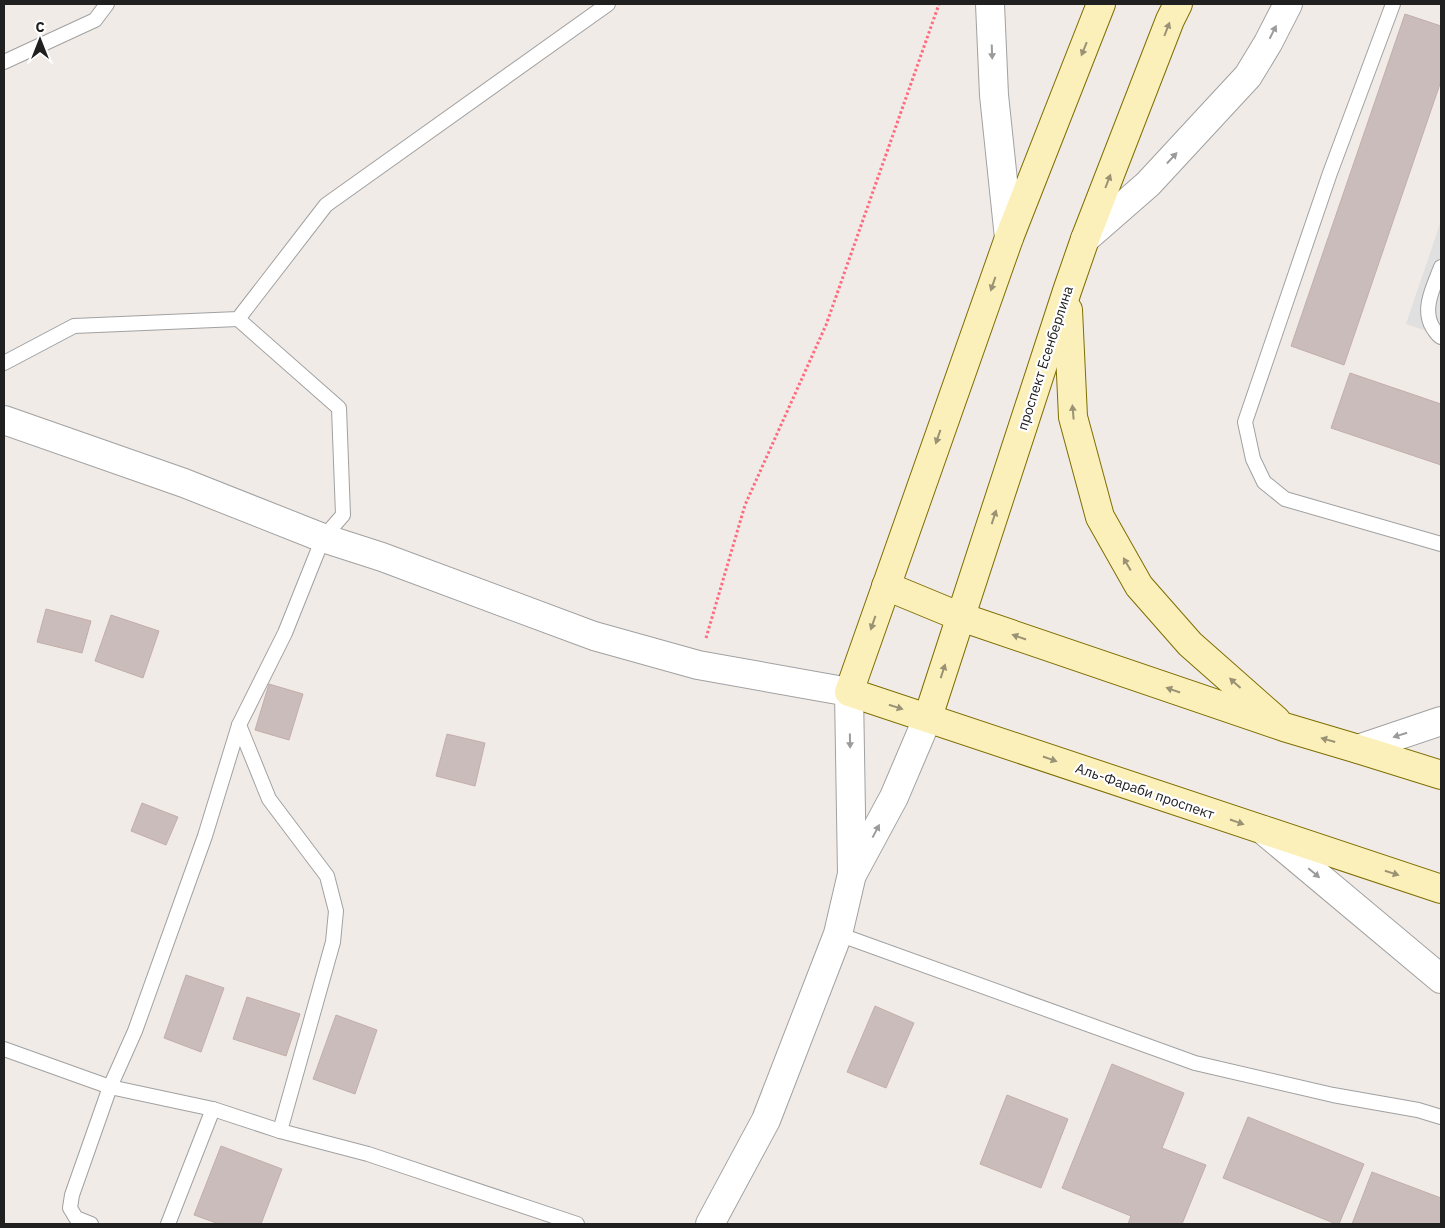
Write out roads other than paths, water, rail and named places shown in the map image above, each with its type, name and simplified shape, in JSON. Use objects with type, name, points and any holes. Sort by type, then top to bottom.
[{"type":"street","points":[[990,4],[994,95],[1009,238]]},
{"type":"street","points":[[710,1224],[766,1120],[838,934],[852,874],[850,692],[1009,238],[1101,4]]},
{"type":"street","name":"проспект Есенберлина","points":[[928,717],[1085,239],[1170,20],[1178,4]]},
{"type":"street","points":[[1085,239],[1148,184],[1248,76],[1288,4]]},
{"type":"street","points":[[1067,291],[1073,417],[1100,517],[1140,586],[1190,644],[1284,728]]},
{"type":"street","points":[[4,420],[184,483],[323,538],[594,636],[698,665],[850,692]]},
{"type":"street","points":[[886,586],[961,617],[1284,728],[1358,748],[1441,775]]},
{"type":"street","name":"Аль-Фараби проспект","points":[[850,692],[1441,889]]},
{"type":"street","points":[[852,874],[894,797],[928,717]]},
{"type":"street","points":[[1358,748],[1441,722]]},
{"type":"street","points":[[1263,830],[1441,979]]},
{"type":"lane","points":[[4,62],[95,20],[107,4]]},
{"type":"lane","points":[[238,319],[326,205],[608,4]]},
{"type":"lane","points":[[1393,4],[1330,174],[1245,422],[1256,467],[1264,482],[1285,499],[1441,544]]},
{"type":"lane","points":[[1441,267],[1428,305],[1429,321],[1438,335],[1441,336]]},
{"type":"lane","points":[[4,363],[74,326],[238,319],[340,408],[343,515],[323,538],[285,633],[239,725],[205,836],[135,1032],[110,1087],[72,1195],[70,1208],[76,1218],[91,1224]]},
{"type":"lane","points":[[239,725],[269,799],[327,876],[336,911],[333,942],[280,1131]]},
{"type":"lane","points":[[838,934],[1195,1062],[1333,1096],[1418,1110],[1441,1117]]},
{"type":"lane","points":[[4,1049],[110,1087],[212,1109],[280,1131],[368,1154],[577,1224]]},
{"type":"lane","points":[[168,1224],[212,1109]]}]
